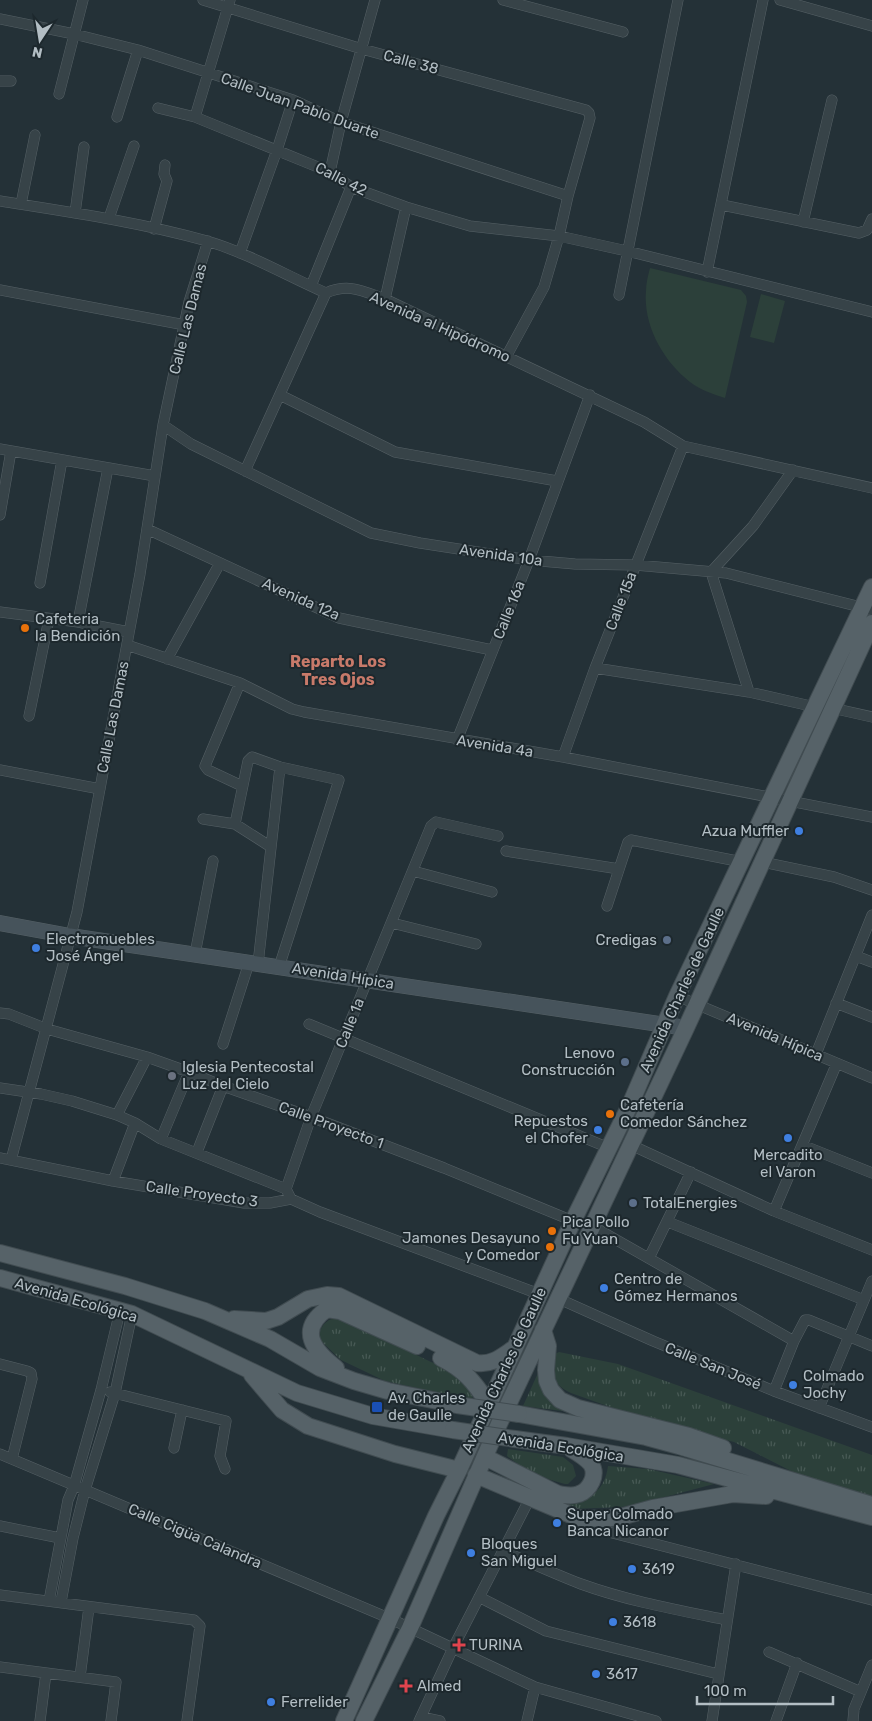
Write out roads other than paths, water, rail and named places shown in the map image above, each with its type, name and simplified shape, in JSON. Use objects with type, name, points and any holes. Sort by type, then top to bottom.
[{"type":"main road","name":"Avenida Charles de Gaulle","points":[[344,1721],[436,1516],[573,1221],[609,1148],[677,996],[815,707],[867,609],[872,587]]},
{"type":"main road","name":"Avenida Charles de Gaulle","points":[[364,1721],[410,1628],[476,1475],[557,1298],[686,1028],[872,623]]},
{"type":"main road","points":[[0,1253],[125,1286],[222,1318],[266,1321],[278,1317],[308,1299],[317,1296],[333,1295],[339,1296],[477,1363],[493,1362],[513,1349]]},
{"type":"main road","name":"Avenida Ecológica","points":[[0,1278],[126,1312],[297,1393],[373,1416],[678,1465],[872,1517]]},
{"type":"main road","points":[[354,1381],[322,1356],[310,1334],[313,1321],[327,1310],[340,1310],[364,1320],[450,1363],[463,1371],[474,1382],[488,1403]]},
{"type":"main road","name":"Avenida Ecológica","points":[[222,1318],[270,1340],[320,1368],[388,1391],[457,1405],[646,1437],[872,1504]]},
{"type":"main road","points":[[544,1330],[548,1346],[547,1381],[551,1390],[560,1400],[578,1408],[689,1436],[742,1457],[759,1470]]},
{"type":"main road","points":[[245,1368],[282,1410],[308,1426],[395,1454],[459,1470]]},
{"type":"main road","points":[[485,1457],[558,1494],[572,1496],[581,1494],[589,1487],[593,1476],[592,1466],[586,1459],[567,1446]]},
{"type":"main road","points":[[476,1475],[578,1518],[614,1517],[733,1494],[773,1497],[790,1494]]},
{"type":"street","points":[[59,94],[83,0]]},
{"type":"street","name":"Calle 38","points":[[203,0],[229,4],[362,49],[586,110],[590,118],[568,196]]},
{"type":"street","points":[[330,172],[341,122],[375,0]]},
{"type":"street","points":[[503,0],[623,32]]},
{"type":"street","points":[[619,295],[678,0]]},
{"type":"street","points":[[708,272],[763,0]]},
{"type":"street","points":[[780,0],[872,26]]},
{"type":"street","points":[[195,117],[229,4]]},
{"type":"street","name":"Calle Juan Pablo Duarte","points":[[0,19],[74,34],[138,50],[293,100],[341,122],[568,196]]},
{"type":"street","points":[[116,117],[138,50]]},
{"type":"street","points":[[0,81],[11,81]]},
{"type":"street","points":[[240,253],[278,150],[293,100]]},
{"type":"street","points":[[803,222],[832,100]]},
{"type":"street","name":"Calle 42","points":[[158,108],[195,117],[278,150],[330,172],[351,187],[406,207],[470,226],[559,236],[872,312]]},
{"type":"street","points":[[21,204],[36,135]]},
{"type":"street","points":[[109,218],[134,146]]},
{"type":"street","points":[[76,213],[84,147]]},
{"type":"street","points":[[154,229],[167,181],[164,174],[165,165]]},
{"type":"street","points":[[311,286],[351,187]]},
{"type":"street","points":[[506,357],[544,287],[568,196]]},
{"type":"street","points":[[0,201],[109,218],[208,241],[240,253],[326,293],[245,471]]},
{"type":"street","points":[[722,205],[859,233],[867,230],[872,219]]},
{"type":"street","points":[[384,299],[406,207]]},
{"type":"street","name":"Calle Las Damas","points":[[11,1160],[77,912],[127,645],[163,425],[189,302],[208,241]]},
{"type":"street","name":"Avenida al Hipódromo","points":[[326,293],[339,287],[350,288],[384,299],[590,395],[644,422],[683,446],[872,488]]},
{"type":"street","points":[[0,290],[185,325]]},
{"type":"street","points":[[280,395],[395,452],[557,481]]},
{"type":"street","name":"Calle 16a","points":[[458,740],[529,560],[590,395]]},
{"type":"street","name":"Avenida 10a","points":[[163,425],[191,444],[371,533],[420,543],[529,560],[575,564],[635,565],[726,573],[867,609]]},
{"type":"street","name":"Calle 15a","points":[[563,757],[595,668],[683,446]]},
{"type":"street","points":[[0,450],[155,476]]},
{"type":"street","points":[[0,515],[11,451]]},
{"type":"street","points":[[40,583],[62,460]]},
{"type":"street","points":[[78,622],[108,468]]},
{"type":"street","points":[[749,692],[711,572],[753,526],[792,470]]},
{"type":"street","name":"Avenida 12a","points":[[147,529],[339,618],[492,650]]},
{"type":"street","points":[[167,659],[220,563]]},
{"type":"street","points":[[0,612],[78,622],[129,632]]},
{"type":"street","points":[[29,716],[49,619]]},
{"type":"street","name":"Avenida 4a","points":[[127,645],[240,683],[292,709],[304,712],[563,757],[872,817]]},
{"type":"street","points":[[595,668],[749,692],[815,707]]},
{"type":"street","points":[[240,683],[205,766],[208,770],[242,786]]},
{"type":"street","points":[[832,708],[872,717]]},
{"type":"street","points":[[234,824],[250,758],[280,767],[339,780],[279,967]]},
{"type":"street","points":[[223,1044],[254,963],[271,847],[280,767]]},
{"type":"street","points":[[0,770],[100,789]]},
{"type":"street","points":[[203,819],[234,824],[271,847]]},
{"type":"street","name":"Calle 1a","points":[[286,1189],[312,1117],[431,826],[436,822],[498,836]]},
{"type":"street","points":[[607,906],[628,842],[631,840],[742,862]]},
{"type":"street","points":[[506,852],[619,868]]},
{"type":"street","points":[[194,954],[213,860]]},
{"type":"street","points":[[762,862],[834,877],[872,890]]},
{"type":"street","points":[[413,871],[492,892]]},
{"type":"street","points":[[816,1054],[872,915]]},
{"type":"street","name":"Avenida Hípica","points":[[0,923],[70,936],[686,1028]]},
{"type":"street","points":[[392,923],[476,944]]},
{"type":"street","points":[[856,956],[872,962]]},
{"type":"street","name":"Avenida Hípica","points":[[677,996],[872,1078]]},
{"type":"street","points":[[836,1003],[872,1017]]},
{"type":"street","name":"Calle Proyecto 1","points":[[0,1013],[10,1014],[47,1029],[147,1057],[189,1072],[444,1168],[573,1221]]},
{"type":"street","points":[[309,1024],[609,1148]]},
{"type":"street","points":[[117,1115],[147,1057]]},
{"type":"street","points":[[774,1211],[837,1063]]},
{"type":"street","points":[[161,1140],[189,1072]]},
{"type":"street","points":[[197,1152],[223,1086]]},
{"type":"street","points":[[0,1088],[72,1101],[117,1115],[135,1123],[161,1140],[197,1152],[286,1189],[291,1199],[320,1212],[539,1294]]},
{"type":"street","points":[[114,1181],[135,1123]]},
{"type":"street","points":[[631,1145],[774,1211],[872,1250]]},
{"type":"street","points":[[802,1145],[872,1173]]},
{"type":"street","name":"Calle Proyecto 3","points":[[0,1158],[114,1181],[244,1203],[270,1203],[291,1199]]},
{"type":"street","points":[[649,1258],[691,1172]]},
{"type":"street","points":[[668,1222],[864,1300]]},
{"type":"street","points":[[592,1226],[794,1341]]},
{"type":"street","points":[[819,1408],[872,1281]]},
{"type":"street","name":"Calle San José","points":[[557,1298],[653,1341],[774,1391],[872,1427]]},
{"type":"street","points":[[48,1600],[68,1500],[74,1486],[126,1312]]},
{"type":"street","points":[[61,1602],[73,1538],[85,1490],[115,1393],[126,1312]]},
{"type":"street","points":[[774,1391],[794,1341],[805,1320],[810,1320],[872,1346]]},
{"type":"street","points":[[0,1364],[27,1371],[31,1373],[32,1379],[12,1459]]},
{"type":"street","points":[[102,1390],[226,1421],[220,1456],[225,1469]]},
{"type":"street","points":[[174,1448],[182,1410]]},
{"type":"street","name":"Calle Cigüa Calandra","points":[[0,1454],[391,1619],[535,1687],[656,1721]]},
{"type":"street","points":[[440,1721],[420,1719],[453,1648],[530,1498]]},
{"type":"street","points":[[578,1518],[593,1528],[661,1547],[736,1564],[872,1600]]},
{"type":"street","points":[[0,1526],[60,1538]]},
{"type":"street","points":[[504,1551],[582,1584],[614,1594],[666,1608],[727,1620]]},
{"type":"street","points":[[712,1721],[736,1564]]},
{"type":"street","points":[[0,1595],[48,1600],[198,1622],[200,1626],[187,1721]]},
{"type":"street","points":[[479,1597],[546,1630],[718,1674]]},
{"type":"street","points":[[80,1677],[89,1607]]},
{"type":"street","points":[[768,1652],[861,1692]]},
{"type":"street","points":[[776,1721],[797,1663]]},
{"type":"street","points":[[853,1721],[854,1709],[872,1665]]},
{"type":"street","points":[[0,1666],[116,1682],[111,1721]]},
{"type":"street","points":[[40,1721],[46,1673]]},
{"type":"street","points":[[527,1721],[535,1687]]},
{"type":"place","name":"Cafeteria la Bendición","points":[[25,628]]},
{"type":"place","name":"Azua Muffler","points":[[799,831]]},
{"type":"place","name":"Credigas","points":[[667,940]]},
{"type":"place","name":"Electromuebles José Ángel","points":[[36,948]]},
{"type":"place","name":"Lenovo Construcción","points":[[625,1062]]},
{"type":"place","name":"Iglesia Pentecostal Luz del Cielo","points":[[172,1076]]},
{"type":"place","name":"Cafetería Comedor Sánchez","points":[[610,1114]]},
{"type":"place","name":"Repuestos el Chofer","points":[[598,1130]]},
{"type":"place","name":"Mercadito el Varon","points":[[788,1138]]},
{"type":"place","name":"TotalEnergies","points":[[633,1203]]},
{"type":"place","name":"Pica Pollo Fu Yuan","points":[[552,1231]]},
{"type":"place","name":"Jamones Desayuno y Comedor","points":[[550,1247]]},
{"type":"place","name":"Centro de Gómez Hermanos","points":[[604,1288]]},
{"type":"place","name":"Colmado Jochy","points":[[793,1385]]},
{"type":"place","name":"Av. Charles de Gaulle","points":[[377,1407]]},
{"type":"place","name":"Super Colmado Banca Nicanor","points":[[557,1523]]},
{"type":"place","name":"Bloques San Miguel","points":[[471,1553]]},
{"type":"place","name":"3619","points":[[632,1569]]},
{"type":"place","name":"3618","points":[[613,1622]]},
{"type":"place","name":"TURINA","points":[[459,1645]]},
{"type":"place","name":"3617","points":[[596,1674]]},
{"type":"place","name":"Almed","points":[[406,1686]]},
{"type":"place","name":"Ferrelider","points":[[271,1702]]},
{"type":"district","name":"Reparto Los Tres Ojos","points":[[338,670]]}]
